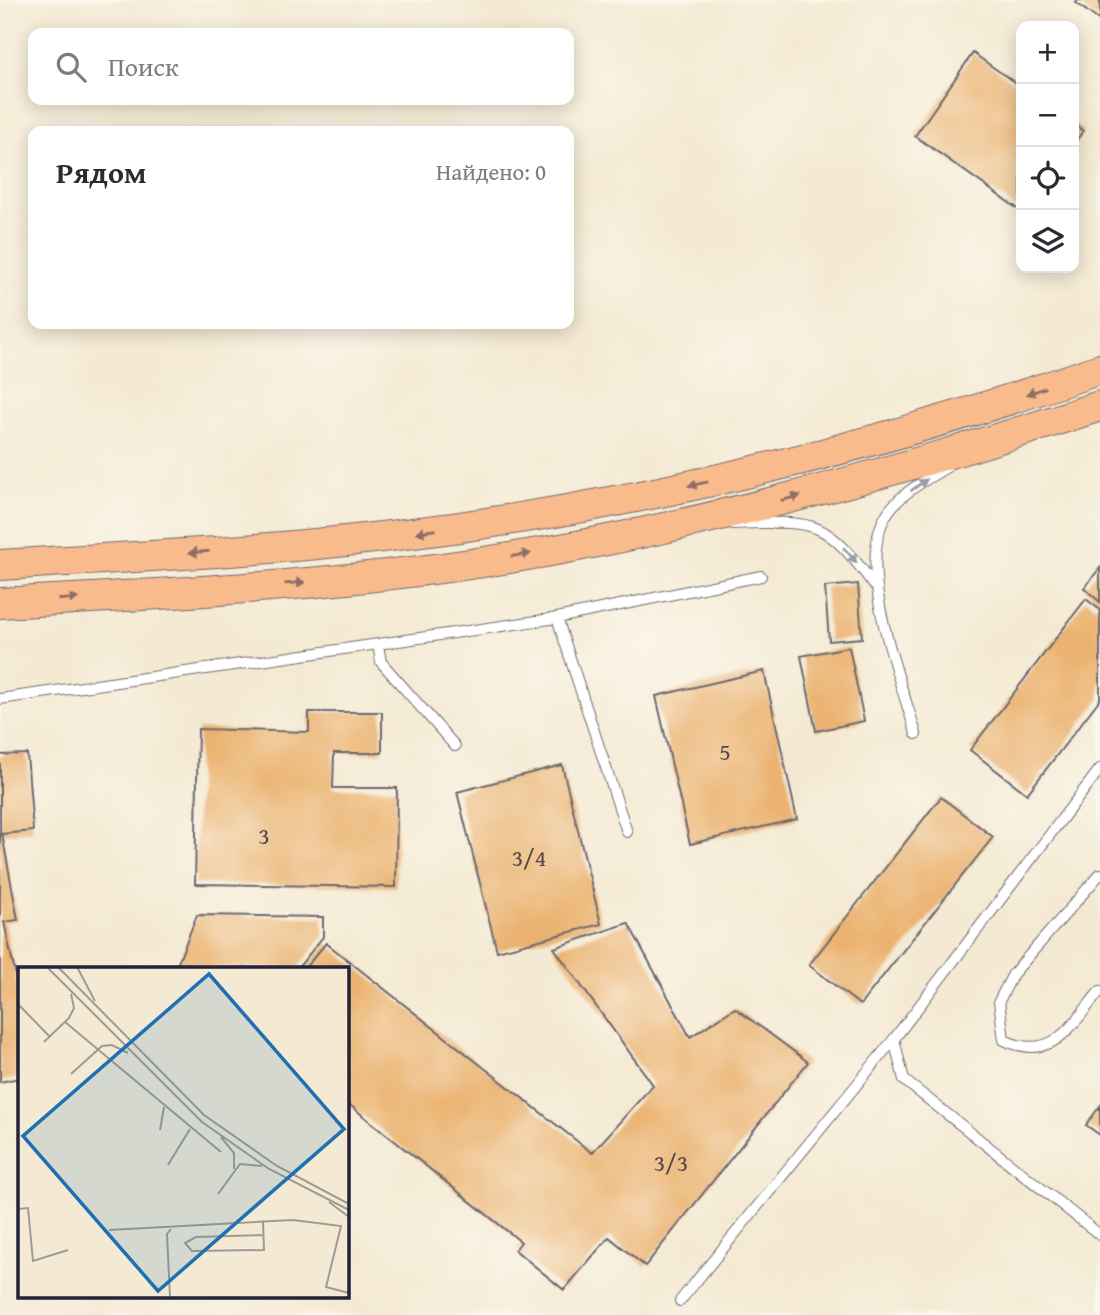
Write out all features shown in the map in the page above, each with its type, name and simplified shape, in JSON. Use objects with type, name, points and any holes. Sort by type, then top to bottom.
[{"type":"main road","points":[[0,565],[382,538],[550,513],[713,481],[1011,400],[1100,369]]},
{"type":"main road","points":[[0,603],[208,591],[400,573],[570,548],[762,506],[997,440],[1100,406]]},
{"type":"lane","points":[[916,734],[875,586],[877,539],[886,516],[898,501],[953,463],[997,440]]},
{"type":"lane","points":[[670,527],[786,522],[812,525],[832,535],[875,586]]},
{"type":"lane","points":[[0,699],[556,618],[761,576]]},
{"type":"lane","points":[[0,611],[33,601]]},
{"type":"lane","points":[[556,618],[628,832]]},
{"type":"lane","points":[[378,645],[381,662],[455,746]]},
{"type":"lane","points":[[680,1301],[894,1040],[1100,769]]},
{"type":"lane","points":[[1100,874],[1013,974],[999,1001],[1004,1040],[1023,1049],[1042,1048],[1059,1040],[1100,990]]},
{"type":"lane","points":[[894,1040],[904,1080],[1100,1236]]},
{"type":"building","points":[[1078,0],[1100,0],[1100,21],[1076,3]]},
{"type":"building","points":[[973,53],[1016,83],[1016,207],[915,136]]},
{"type":"building","points":[[1100,568],[1100,602],[1084,588]]},
{"type":"building","points":[[858,584],[862,638],[829,641],[825,587]]},
{"type":"building","points":[[1086,599],[1100,610],[1100,699],[1027,794],[970,750]]},
{"type":"building","points":[[849,647],[864,721],[816,731],[801,656]]},
{"type":"building","points":[[764,671],[797,819],[690,844],[656,696]]},
{"type":"building","points":[[309,712],[382,712],[382,753],[334,753],[333,788],[397,788],[396,887],[195,884],[198,729],[309,732]]},
{"type":"building","points":[[27,754],[33,831],[2,834],[18,920],[4,922],[18,986],[18,1078],[0,1082],[0,755]]},
{"type":"building","points":[[562,765],[601,924],[497,951],[457,792]]},
{"type":"building","points":[[941,797],[993,837],[860,1005],[809,965]]},
{"type":"building","points":[[197,915],[323,917],[323,937],[299,967],[176,967]]},
{"type":"building","points":[[628,923],[690,1037],[735,1008],[808,1062],[645,1266],[609,1237],[564,1290],[515,1250],[521,1242],[348,1104],[348,967],[306,967],[326,943],[592,1153],[653,1085],[554,948]]},
{"type":"building","points":[[1100,1106],[1100,1135],[1086,1125]]}]
